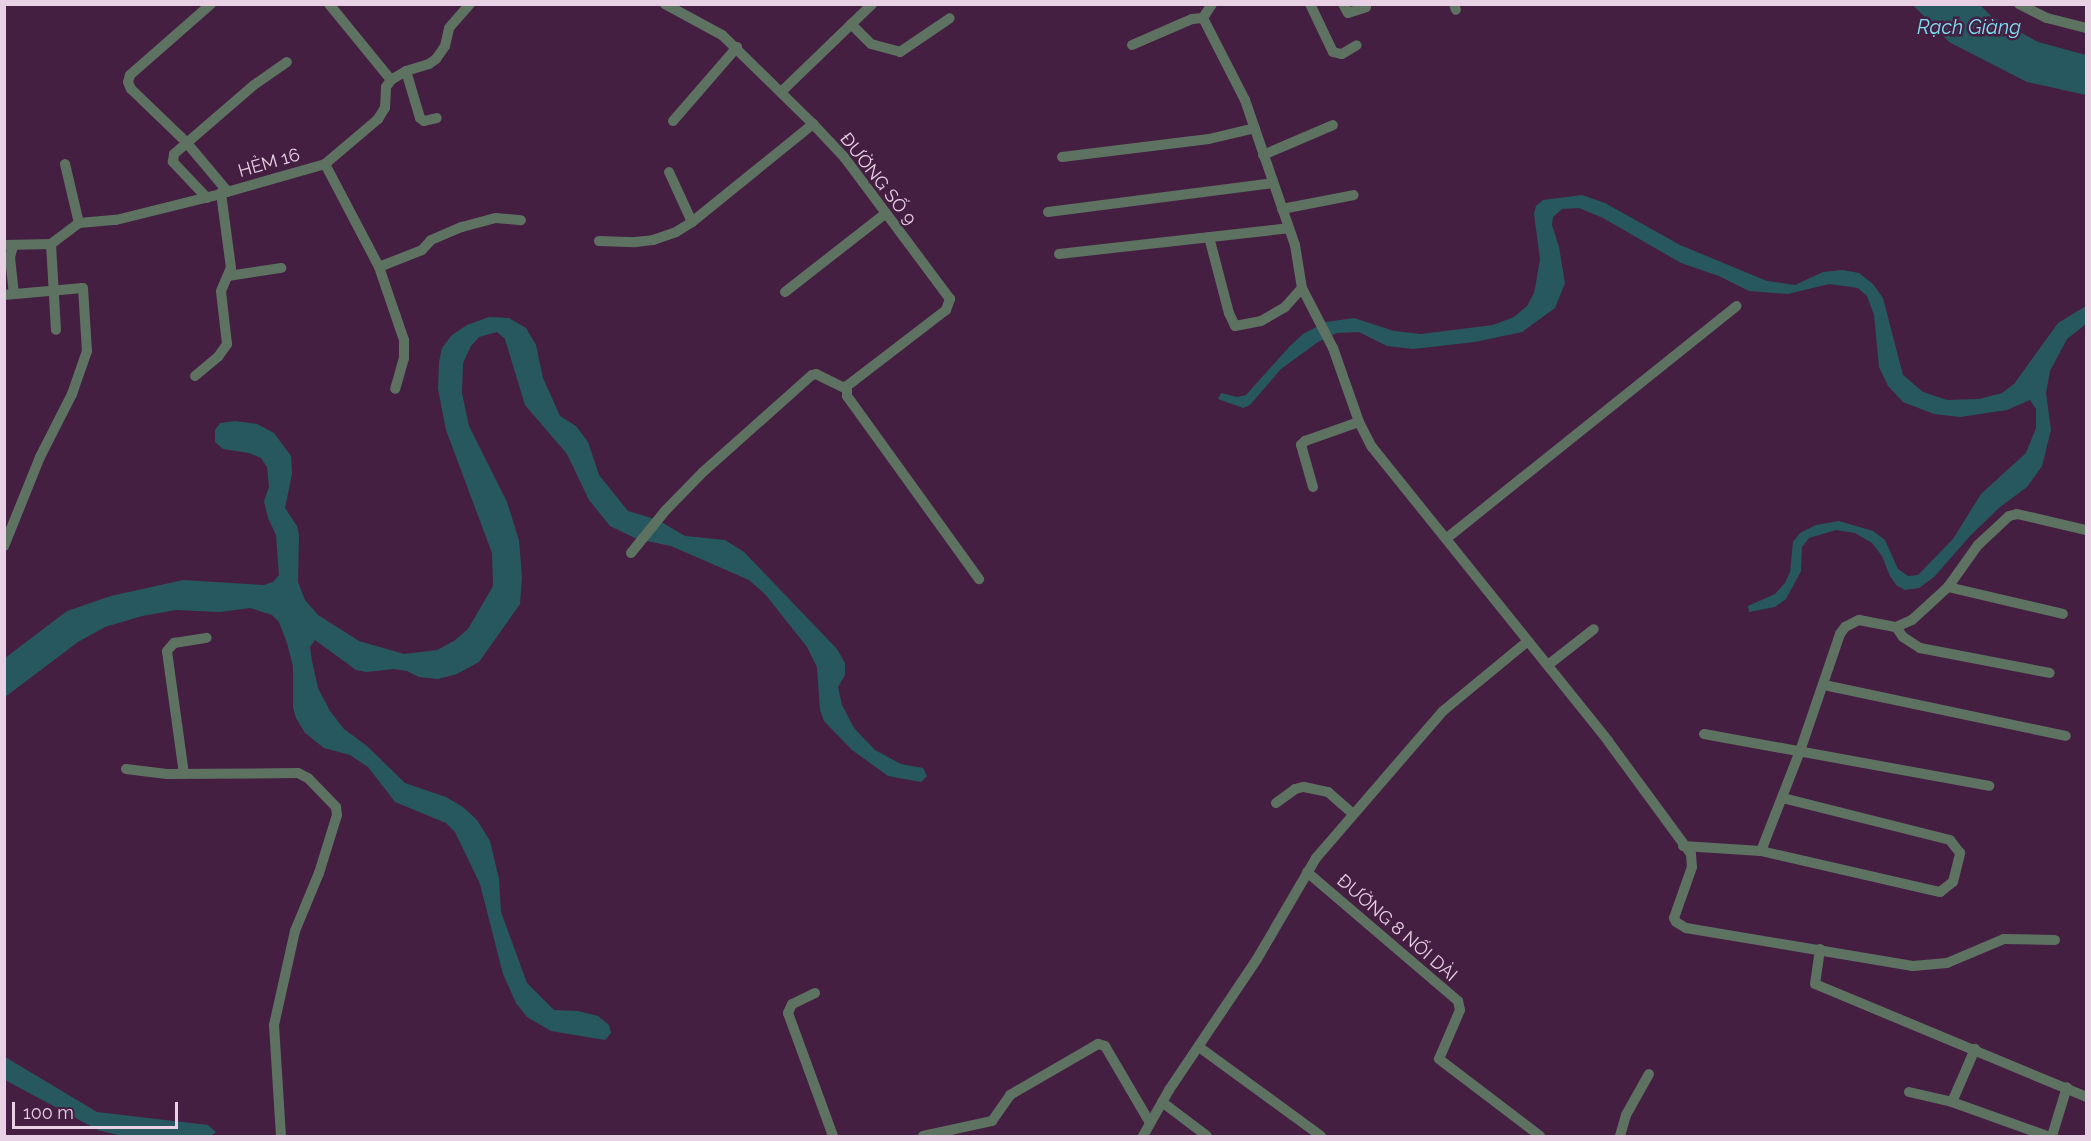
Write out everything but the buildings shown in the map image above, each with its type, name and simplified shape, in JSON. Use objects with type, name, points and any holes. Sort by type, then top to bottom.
[{"type":"street","points":[[195,376],[218,357],[227,344],[221,291],[231,268],[224,193],[186,142],[130,89],[128,82],[130,75],[211,4]]},
{"type":"street","points":[[329,4],[391,80],[406,71],[429,64],[436,59],[445,46],[449,28],[470,4]]},
{"type":"street","name":"ĐƯỜNG SỐ 9","points":[[665,4],[722,35],[737,47],[813,124],[845,158],[950,299],[946,310],[847,386]]},
{"type":"street","points":[[781,92],[872,4]]},
{"type":"street","points":[[1203,18],[1212,4]]},
{"type":"street","points":[[1310,4],[1333,52],[1342,54],[1358,45]]},
{"type":"street","points":[[1343,4],[1348,13],[1366,7]]},
{"type":"street","points":[[2019,4],[2047,18],[2086,28]]},
{"type":"street","points":[[851,24],[871,44],[900,52],[950,18]]},
{"type":"street","points":[[1132,45],[1192,19],[1203,18]]},
{"type":"street","points":[[1203,18],[1245,100],[1289,228],[1302,288],[1333,348],[1359,422],[1372,447],[1608,741],[1692,859],[1674,918],[1680,925],[1913,966],[1947,963],[2004,939],[2055,940]]},
{"type":"street","points":[[673,121],[737,47]]},
{"type":"street","points":[[207,198],[173,162],[174,154],[254,85],[287,62]]},
{"type":"street","points":[[406,71],[420,118],[424,121],[437,118]]},
{"type":"street","name":"HẺM 16","points":[[79,223],[116,220],[207,198],[325,164],[378,119],[384,108],[386,87],[391,80]]},
{"type":"street","points":[[599,240],[653,240],[676,232],[692,222],[813,124]]},
{"type":"street","points":[[1263,155],[1333,125]]},
{"type":"street","points":[[1062,157],[1209,139],[1254,128]]},
{"type":"street","points":[[4,546],[40,457],[72,394],[87,351],[82,288],[9,294],[9,246],[51,244],[79,223],[65,164]]},
{"type":"street","points":[[325,164],[379,267],[404,340],[404,358],[395,389]]},
{"type":"street","points":[[669,172],[692,222]]},
{"type":"street","points":[[1047,212],[1273,183]]},
{"type":"street","points":[[1282,209],[1354,195]]},
{"type":"street","points":[[785,292],[886,213]]},
{"type":"street","points":[[379,267],[422,250],[431,240],[462,227],[496,218],[521,220]]},
{"type":"street","points":[[1059,254],[1289,228]]},
{"type":"street","points":[[1209,237],[1229,313],[1235,326],[1261,321],[1285,307],[1302,288]]},
{"type":"street","points":[[51,244],[56,330]]},
{"type":"street","points":[[228,276],[281,268]]},
{"type":"street","points":[[1447,538],[1737,306]]},
{"type":"street","points":[[634,549],[665,511],[703,472],[812,375],[816,374],[843,387],[847,386],[847,396],[979,579]]},
{"type":"street","points":[[1313,487],[1301,446],[1305,441],[1359,422]]},
{"type":"street","points":[[1761,851],[1783,798],[1840,634],[1845,627],[1859,620],[1896,627],[1912,620],[1948,586],[1978,545],[2009,516],[2017,514],[2086,530]]},
{"type":"street","points":[[1948,586],[2063,614]]},
{"type":"street","points":[[1896,627],[1903,637],[1920,648],[2050,673]]},
{"type":"street","points":[[1548,665],[1594,629]]},
{"type":"street","points":[[184,774],[167,651],[174,643],[207,638]]},
{"type":"street","points":[[1143,1137],[1162,1102],[1257,959],[1307,872],[1353,814],[1443,711],[1528,641]]},
{"type":"street","points":[[1824,685],[2066,736]]},
{"type":"street","points":[[1704,734],[1989,786]]},
{"type":"street","points":[[126,769],[184,774],[298,773],[308,778],[336,807],[337,815],[319,873],[295,931],[274,1025],[281,1137]]},
{"type":"street","points":[[1276,803],[1295,789],[1304,787],[1328,792],[1353,814]]},
{"type":"street","points":[[1683,846],[1761,851],[1940,892],[1953,882],[1960,853],[1950,840],[1783,798]]},
{"type":"street","name":"ĐƯỜNG 8 NỐI DÀI","points":[[1307,872],[1458,1001],[1460,1010],[1439,1059],[1540,1137]]},
{"type":"street","points":[[1820,949],[1815,984],[2067,1087],[2086,1097]]},
{"type":"street","points":[[815,993],[792,1004],[788,1013],[833,1137]]},
{"type":"street","points":[[923,1137],[992,1121],[1010,1095],[1098,1044],[1105,1046],[1150,1123]]},
{"type":"street","points":[[1199,1047],[1321,1137]]},
{"type":"street","points":[[1952,1102],[1975,1049]]},
{"type":"street","points":[[1620,1137],[1626,1115],[1649,1074]]},
{"type":"street","points":[[2052,1137],[2067,1087]]},
{"type":"street","points":[[1910,1092],[1952,1102],[2047,1137]]},
{"type":"street","points":[[1162,1102],[1206,1137]]},
{"type":"water","name":"Rạch Giàng","points":[[1913,5],[1980,5],[1991,16],[2038,42],[2086,55],[2086,95],[2027,82],[1949,42]]},
{"type":"water","points":[[1582,195],[1605,203],[1680,245],[1767,281],[1795,285],[1823,272],[1843,270],[1859,273],[1873,284],[1883,298],[1903,375],[1923,392],[1947,400],[1979,399],[2002,393],[2014,384],[2058,323],[2086,306],[2086,324],[2067,339],[2050,371],[2046,393],[2051,430],[2042,466],[2027,487],[2000,507],[1970,536],[1934,577],[1919,588],[1905,590],[1896,585],[1882,556],[1872,543],[1855,533],[1836,530],[1809,538],[1802,547],[1801,571],[1786,599],[1775,607],[1749,612],[1748,606],[1775,594],[1785,583],[1790,572],[1793,542],[1800,533],[1816,525],[1839,521],[1873,531],[1885,540],[1898,569],[1908,576],[1918,575],[1953,539],[1981,494],[2026,453],[2036,428],[2036,409],[2030,400],[2007,410],[1960,417],[1934,414],[1903,402],[1888,386],[1879,367],[1874,315],[1867,296],[1858,288],[1829,284],[1788,294],[1749,291],[1719,276],[1681,263],[1603,218],[1579,208],[1562,209],[1553,217],[1552,225],[1559,247],[1565,283],[1555,308],[1522,332],[1475,342],[1413,349],[1387,346],[1359,332],[1337,333],[1318,342],[1281,369],[1250,405],[1243,408],[1218,399],[1221,393],[1237,397],[1246,395],[1303,334],[1326,322],[1354,318],[1394,331],[1421,334],[1493,325],[1514,317],[1527,306],[1534,293],[1540,259],[1534,214],[1536,206],[1543,200]]},
{"type":"water","points":[[489,317],[509,318],[526,328],[536,345],[543,378],[560,416],[576,426],[588,442],[599,475],[628,511],[658,520],[685,536],[725,540],[744,552],[837,649],[845,663],[845,675],[838,687],[842,705],[854,728],[875,750],[901,764],[923,768],[927,776],[921,782],[888,776],[852,750],[824,721],[820,710],[817,667],[807,647],[765,594],[749,580],[671,546],[637,539],[610,526],[589,500],[567,454],[525,405],[505,339],[497,332],[479,337],[471,346],[463,363],[462,393],[469,426],[507,502],[519,540],[522,577],[520,604],[479,662],[457,674],[438,679],[419,677],[407,671],[394,669],[366,672],[356,670],[315,640],[310,647],[312,661],[318,688],[330,711],[344,729],[367,746],[405,783],[446,797],[463,807],[477,820],[490,841],[499,879],[501,912],[527,983],[554,1010],[578,1011],[598,1016],[609,1025],[611,1033],[605,1040],[551,1031],[527,1017],[516,1003],[503,974],[480,884],[455,832],[446,823],[395,802],[368,767],[350,755],[324,748],[305,733],[296,718],[293,707],[293,666],[287,643],[279,622],[272,615],[250,608],[220,612],[176,610],[142,616],[105,627],[78,642],[5,697],[5,658],[67,611],[111,596],[183,580],[264,585],[273,582],[279,575],[276,535],[268,518],[264,501],[269,487],[267,467],[261,458],[249,453],[223,449],[215,442],[215,430],[220,423],[235,421],[257,424],[274,433],[291,456],[292,474],[285,508],[297,526],[299,536],[298,582],[305,600],[318,615],[359,641],[404,654],[437,650],[454,641],[468,629],[493,586],[492,553],[446,430],[438,389],[439,362],[442,348],[452,335],[467,325]]},
{"type":"water","points":[[5,1057],[97,1112],[208,1125],[216,1132],[211,1136],[122,1136],[98,1130],[5,1080]]}]
